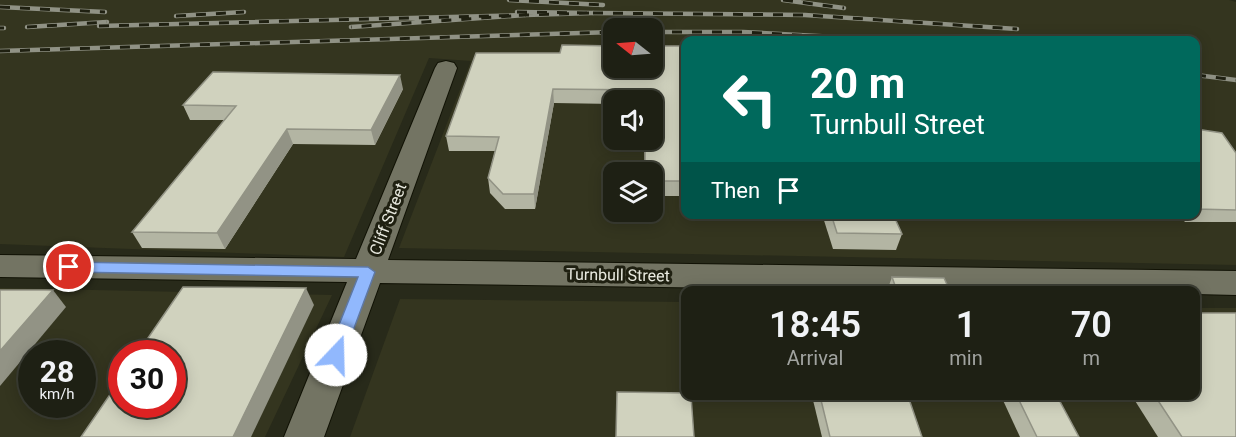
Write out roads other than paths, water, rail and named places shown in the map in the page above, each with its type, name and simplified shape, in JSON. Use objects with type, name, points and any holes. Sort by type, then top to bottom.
[{"type":"street","name":"Cliff Street","points":[[304,437],[446,68]]},
{"type":"street","name":"Turnbull Street","points":[[0,266],[1236,283]]},
{"type":"railway","points":[[509,0],[603,5]]},
{"type":"railway","points":[[783,0],[844,8]]},
{"type":"railway","points":[[0,7],[105,12]]},
{"type":"railway","points":[[176,16],[244,12]]},
{"type":"railway","points":[[517,12],[593,13]]},
{"type":"railway","points":[[525,15],[593,13]]},
{"type":"railway","points":[[593,13],[805,15],[1017,29]]},
{"type":"railway","points":[[99,26],[525,15]]},
{"type":"railway","points":[[351,27],[525,15]]},
{"type":"railway","points":[[27,27],[107,22]]},
{"type":"railway","points":[[0,51],[603,32]]},
{"type":"railway","points":[[663,32],[743,32],[818,36]]},
{"type":"railway","points":[[1200,76],[1236,80]]}]
